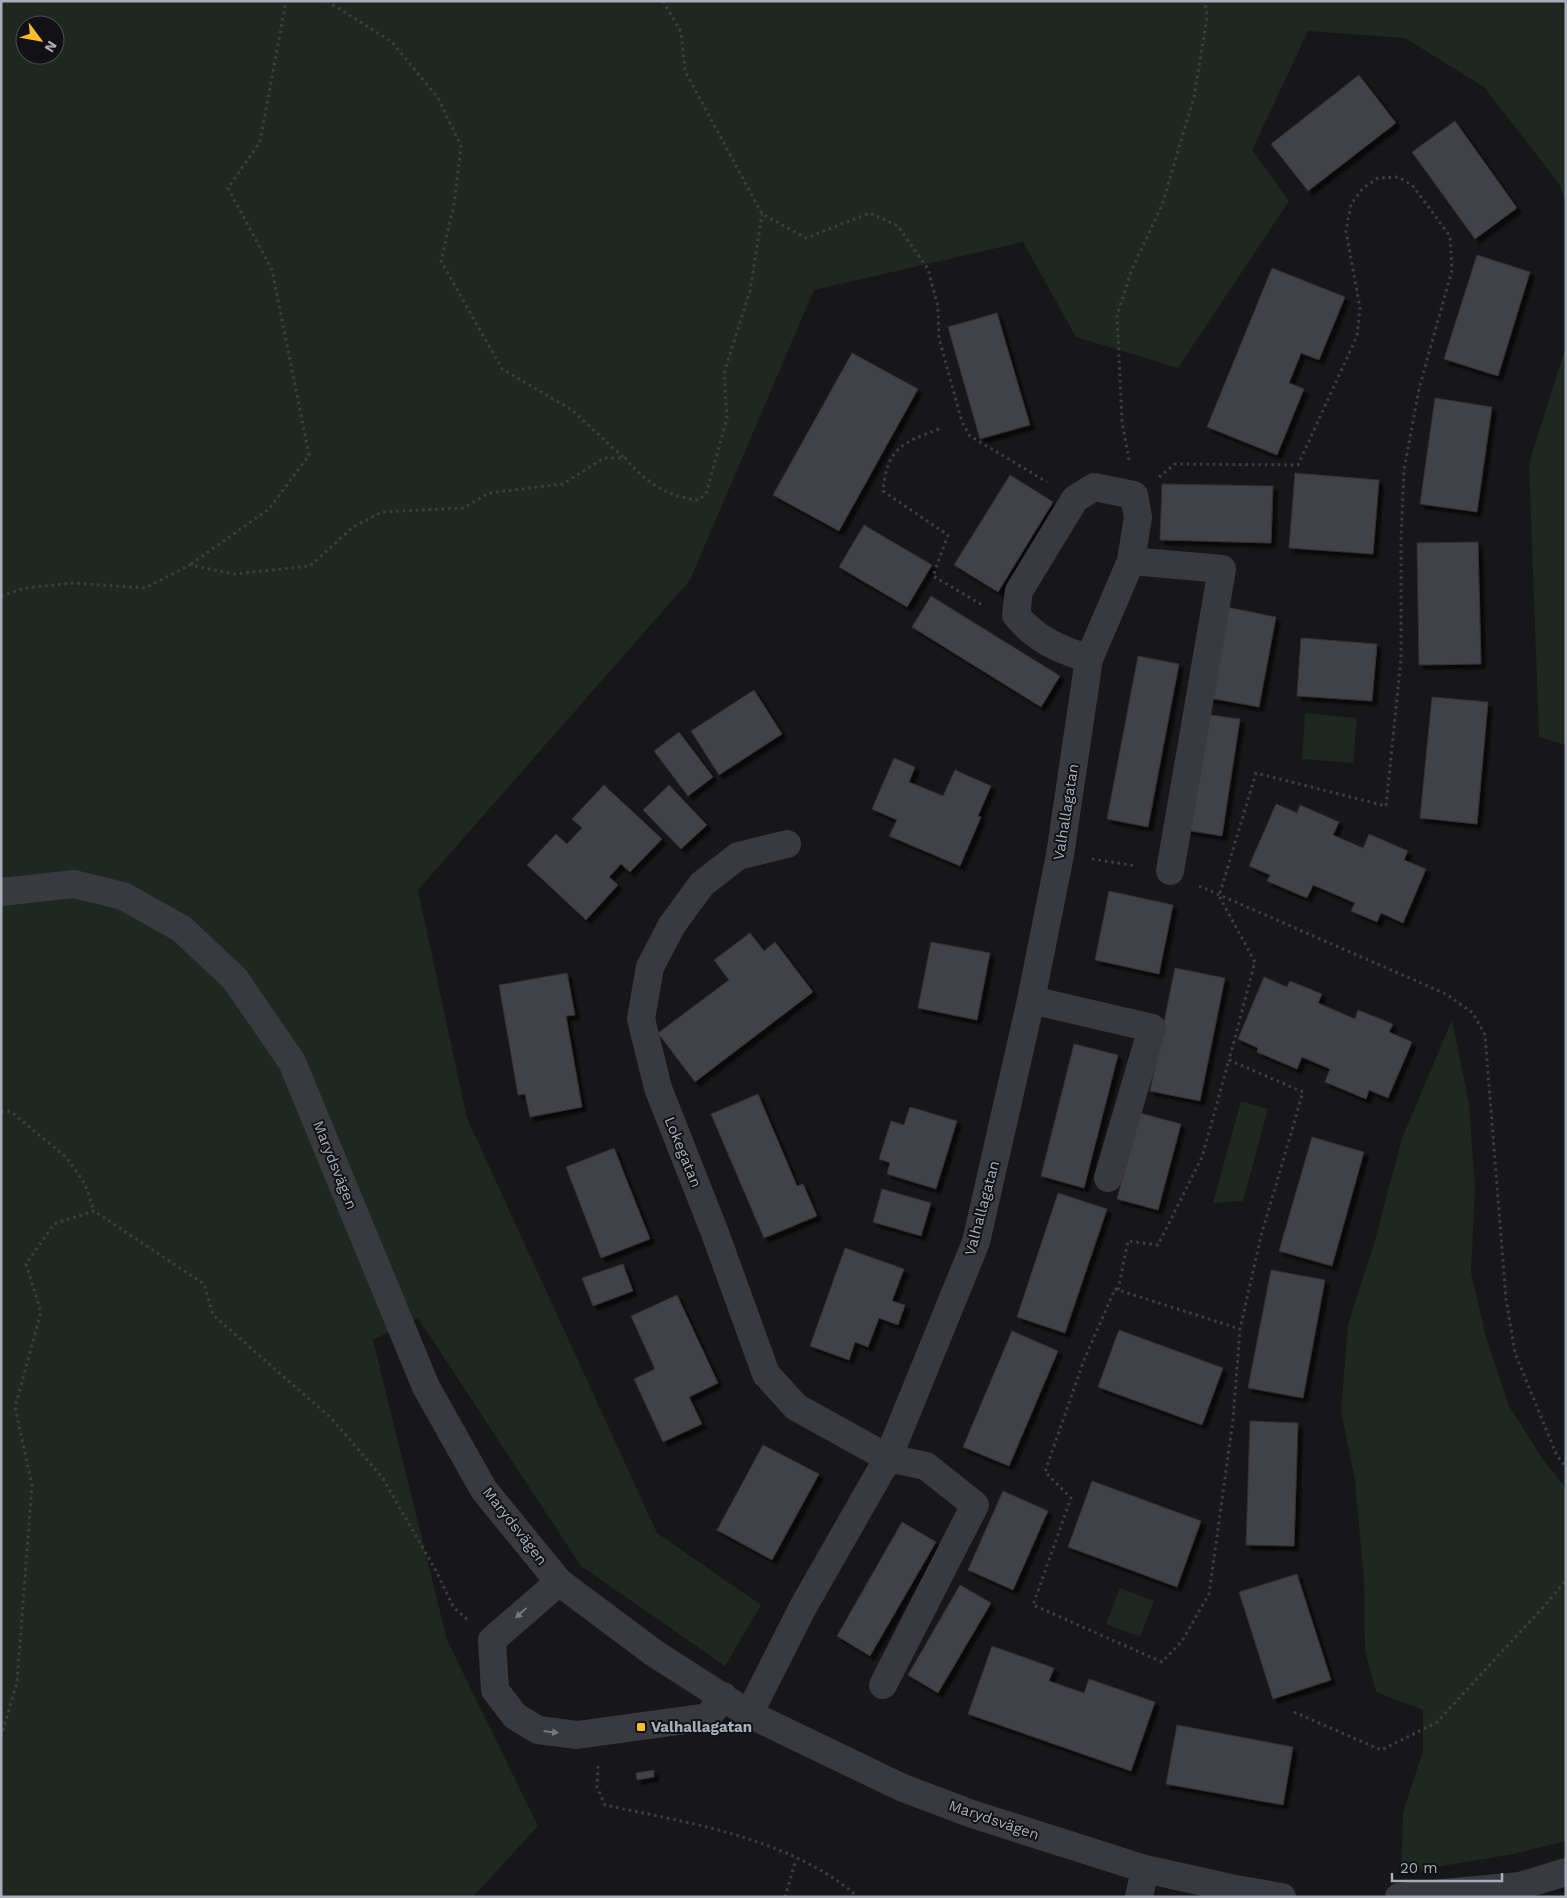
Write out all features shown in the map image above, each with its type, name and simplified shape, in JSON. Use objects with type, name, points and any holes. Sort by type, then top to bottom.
[{"type":"street","points":[[1088,659],[1059,649],[1028,630],[1016,615],[1019,591],[1075,499],[1094,487],[1134,495]]},
{"type":"street","name":"Valhallagatan","points":[[749,1714],[804,1607],[888,1458],[976,1242],[1031,1000],[1060,855],[1088,659],[1131,561],[1138,517],[1134,495]]},
{"type":"street","points":[[1131,561],[1222,569],[1170,871]]},
{"type":"street","name":"Lokegatan","points":[[787,844],[738,856],[702,884],[672,925],[650,967],[641,1019],[658,1088],[716,1233],[766,1374],[796,1407],[888,1458],[926,1466],[975,1505],[883,1685]]},
{"type":"street","name":"Marydsvägen","points":[[1,892],[74,884],[123,896],[182,929],[235,979],[292,1062],[426,1387],[484,1490],[559,1582],[654,1653],[749,1714],[903,1788],[972,1814],[1144,1869],[1235,1890],[1282,1897]]},
{"type":"street","points":[[1031,1000],[1152,1028],[1108,1178]]},
{"type":"street","points":[[559,1582],[492,1640],[495,1690],[515,1716],[538,1730],[577,1735],[708,1716],[723,1696]]},
{"type":"street","points":[[1139,1897],[1144,1869]]},
{"type":"street","points":[[1399,1897],[1520,1886],[1566,1872]]},
{"type":"path","points":[[1,596],[25,588],[73,583],[145,588],[190,565],[269,509],[310,455],[272,270],[228,188],[260,142],[286,1]]},
{"type":"path","points":[[327,1],[392,42],[438,98],[461,146],[454,204],[441,261],[502,369],[572,410],[625,458],[639,475],[659,488],[684,498],[698,500],[706,494],[727,418],[724,373],[750,290],[762,214]]},
{"type":"path","points":[[663,1],[681,32],[685,71],[762,214],[806,238],[870,213],[898,226],[928,269],[938,307],[939,338],[962,422],[970,436],[1075,499]]},
{"type":"path","points":[[1118,1290],[1128,1241],[1158,1245],[1202,1156],[1229,1060],[1254,962],[1218,896],[1256,772],[1386,806],[1401,659],[1401,540],[1404,470],[1419,389],[1452,270],[1450,236],[1412,185],[1398,177],[1378,178],[1363,188],[1351,204],[1346,231],[1360,308],[1357,336],[1298,465],[1175,464],[1134,495],[1122,421],[1117,315],[1132,269],[1162,204],[1194,97],[1208,17],[1205,1]]},
{"type":"path","points":[[939,429],[913,439],[891,456],[884,474],[883,491],[948,534],[932,576],[979,605],[1016,615]]},
{"type":"path","points":[[190,565],[234,574],[310,566],[353,528],[382,512],[463,508],[489,493],[563,484],[604,458],[625,458]]},
{"type":"path","points":[[1218,896],[1446,994],[1473,1014],[1485,1035],[1506,1299],[1515,1354],[1557,1456],[1566,1467]]},
{"type":"path","points":[[1229,1060],[1303,1092],[1261,1236],[1240,1330],[1233,1420],[1209,1594],[1182,1641],[1162,1662],[1033,1605],[1071,1498],[1045,1472],[1084,1360],[1114,1289],[1240,1330]]},
{"type":"path","points":[[1,1112],[10,1112],[67,1158],[85,1184],[94,1211],[204,1284],[213,1314],[331,1418],[382,1477],[435,1569],[454,1608],[492,1640]]},
{"type":"path","points":[[1,1737],[17,1682],[32,1485],[15,1407],[41,1312],[26,1264],[54,1224],[94,1211]]},
{"type":"path","points":[[1294,1712],[1381,1750],[1436,1723],[1566,1580]]},
{"type":"path","points":[[598,1757],[597,1787],[605,1805],[737,1834],[796,1859],[843,1884],[858,1897]]},
{"type":"path","points":[[785,1897],[796,1859]]},
{"type":"shaded area","points":[[1,1],[1566,1],[1566,206],[1560,185],[1484,87],[1405,38],[1308,31],[1252,150],[1289,201],[1178,368],[1076,337],[1023,242],[814,290],[690,580],[418,890],[467,1118],[657,1533],[761,1605],[725,1666],[581,1566],[418,1318],[373,1340],[447,1640],[538,1826],[473,1897],[1,1897]]},
{"type":"shaded area","points":[[1566,346],[1566,745],[1539,737],[1529,463]]},
{"type":"shaded area","points":[[1305,713],[1357,718],[1353,763],[1302,759]]},
{"type":"shaded area","points":[[1452,1020],[1469,1104],[1475,1188],[1471,1272],[1486,1337],[1509,1406],[1544,1461],[1566,1488],[1566,1841],[1508,1855],[1401,1873],[1403,1812],[1423,1751],[1423,1710],[1376,1692],[1365,1651],[1364,1580],[1355,1481],[1341,1411],[1348,1324],[1374,1244],[1402,1138]]},
{"type":"shaded area","points":[[1241,1101],[1268,1109],[1243,1201],[1213,1203]]},
{"type":"shaded area","points":[[1120,1588],[1154,1601],[1140,1637],[1106,1624]]},
{"type":"building","points":[[1359,75],[1396,123],[1308,191],[1271,144]]},
{"type":"building","points":[[1455,121],[1517,208],[1475,239],[1412,152]]},
{"type":"building","points":[[1477,255],[1530,272],[1498,376],[1444,359]]},
{"type":"building","points":[[1272,268],[1345,297],[1319,360],[1301,353],[1289,383],[1304,389],[1277,455],[1207,427]]},
{"type":"building","points":[[997,313],[1030,425],[980,439],[948,327]]},
{"type":"building","points":[[852,353],[918,389],[839,531],[773,495]]},
{"type":"building","points":[[1435,398],[1492,407],[1477,512],[1420,504]]},
{"type":"building","points":[[1295,473],[1379,480],[1373,554],[1289,548]]},
{"type":"building","points":[[1010,475],[1053,502],[998,592],[954,565]]},
{"type":"building","points":[[1162,484],[1273,486],[1271,543],[1160,540]]},
{"type":"building","points":[[864,525],[932,565],[907,607],[839,567]]},
{"type":"building","points":[[1478,542],[1481,664],[1419,665],[1417,543]]},
{"type":"building","points":[[931,596],[1060,676],[1041,707],[912,627]]},
{"type":"building","points":[[1221,606],[1276,617],[1259,707],[1204,697]]},
{"type":"building","points":[[1301,638],[1377,644],[1372,701],[1297,696]]},
{"type":"building","points":[[1138,656],[1179,664],[1148,827],[1107,819]]},
{"type":"building","points":[[754,690],[782,734],[719,775],[691,731]]},
{"type":"building","points":[[1432,697],[1488,702],[1477,824],[1420,818]]},
{"type":"building","points":[[1204,714],[1240,719],[1222,836],[1186,830]]},
{"type":"building","points":[[679,732],[713,777],[688,796],[654,751]]},
{"type":"building","points":[[894,758],[915,767],[909,782],[943,796],[955,770],[991,786],[978,816],[981,817],[960,866],[889,836],[897,820],[872,809]]},
{"type":"building","points":[[604,785],[662,839],[630,872],[621,864],[609,877],[618,885],[586,920],[527,865],[556,834],[567,844],[582,828],[572,819]]},
{"type":"building","points":[[669,785],[707,825],[681,849],[643,810]]},
{"type":"building","points":[[1276,804],[1297,813],[1300,805],[1339,822],[1333,835],[1363,848],[1369,834],[1408,851],[1404,860],[1426,869],[1403,923],[1381,913],[1377,922],[1351,911],[1355,903],[1313,885],[1307,898],[1267,881],[1270,875],[1249,866]]},
{"type":"building","points":[[1109,891],[1173,905],[1159,974],[1095,960]]},
{"type":"building","points":[[750,933],[764,951],[775,942],[813,992],[695,1082],[658,1033],[729,980],[714,960]]},
{"type":"building","points":[[931,942],[990,953],[977,1020],[918,1008]]},
{"type":"building","points":[[1175,968],[1225,978],[1200,1101],[1150,1091]]},
{"type":"building","points":[[567,973],[575,1015],[566,1016],[582,1107],[530,1117],[525,1094],[518,1095],[499,985]]},
{"type":"building","points":[[1264,977],[1287,987],[1290,981],[1322,994],[1318,1003],[1355,1019],[1358,1010],[1393,1024],[1389,1032],[1412,1042],[1388,1098],[1369,1090],[1366,1099],[1325,1082],[1330,1069],[1302,1057],[1297,1069],[1257,1052],[1258,1048],[1238,1039]]},
{"type":"building","points":[[1074,1044],[1118,1055],[1084,1188],[1041,1176]]},
{"type":"building","points":[[758,1094],[797,1186],[803,1184],[817,1216],[764,1238],[711,1114]]},
{"type":"building","points":[[910,1107],[957,1121],[936,1189],[887,1174],[890,1163],[879,1159],[891,1121],[904,1125]]},
{"type":"building","points":[[1140,1113],[1181,1124],[1158,1210],[1117,1199]]},
{"type":"building","points":[[1312,1137],[1364,1152],[1332,1266],[1279,1251]]},
{"type":"building","points":[[614,1148],[650,1239],[601,1258],[566,1167]]},
{"type":"building","points":[[882,1189],[931,1203],[921,1236],[873,1222]]},
{"type":"building","points":[[1058,1193],[1107,1209],[1065,1333],[1017,1317]]},
{"type":"building","points":[[845,1248],[904,1269],[892,1301],[905,1305],[898,1325],[879,1318],[868,1347],[855,1342],[849,1360],[810,1346]]},
{"type":"building","points":[[623,1264],[633,1291],[593,1306],[582,1278]]},
{"type":"building","points":[[1271,1270],[1325,1280],[1303,1398],[1248,1388]]},
{"type":"building","points":[[677,1295],[718,1383],[689,1397],[702,1424],[663,1442],[634,1379],[655,1369],[631,1316]]},
{"type":"building","points":[[1119,1330],[1223,1368],[1202,1425],[1098,1387]]},
{"type":"building","points":[[1012,1331],[1058,1351],[1009,1466],[963,1447]]},
{"type":"building","points":[[1250,1421],[1298,1423],[1294,1546],[1246,1545]]},
{"type":"building","points":[[763,1445],[819,1474],[772,1560],[717,1530]]},
{"type":"building","points":[[1092,1481],[1201,1521],[1177,1587],[1068,1547]]},
{"type":"building","points":[[1003,1491],[1048,1511],[1013,1590],[968,1570]]},
{"type":"building","points":[[902,1522],[936,1542],[870,1656],[837,1636]]},
{"type":"building","points":[[1297,1574],[1331,1680],[1273,1699],[1239,1592]]},
{"type":"building","points":[[960,1585],[991,1603],[938,1693],[908,1675]]},
{"type":"building","points":[[992,1646],[1054,1668],[1049,1681],[1084,1693],[1089,1679],[1155,1702],[1131,1771],[968,1714]]},
{"type":"building","points":[[1177,1725],[1293,1747],[1283,1805],[1166,1784]]},
{"type":"building","points":[[654,1770],[654,1777],[637,1780],[636,1773]]},
{"type":"place","name":"Valhallagatan","points":[[641,1727]]}]
